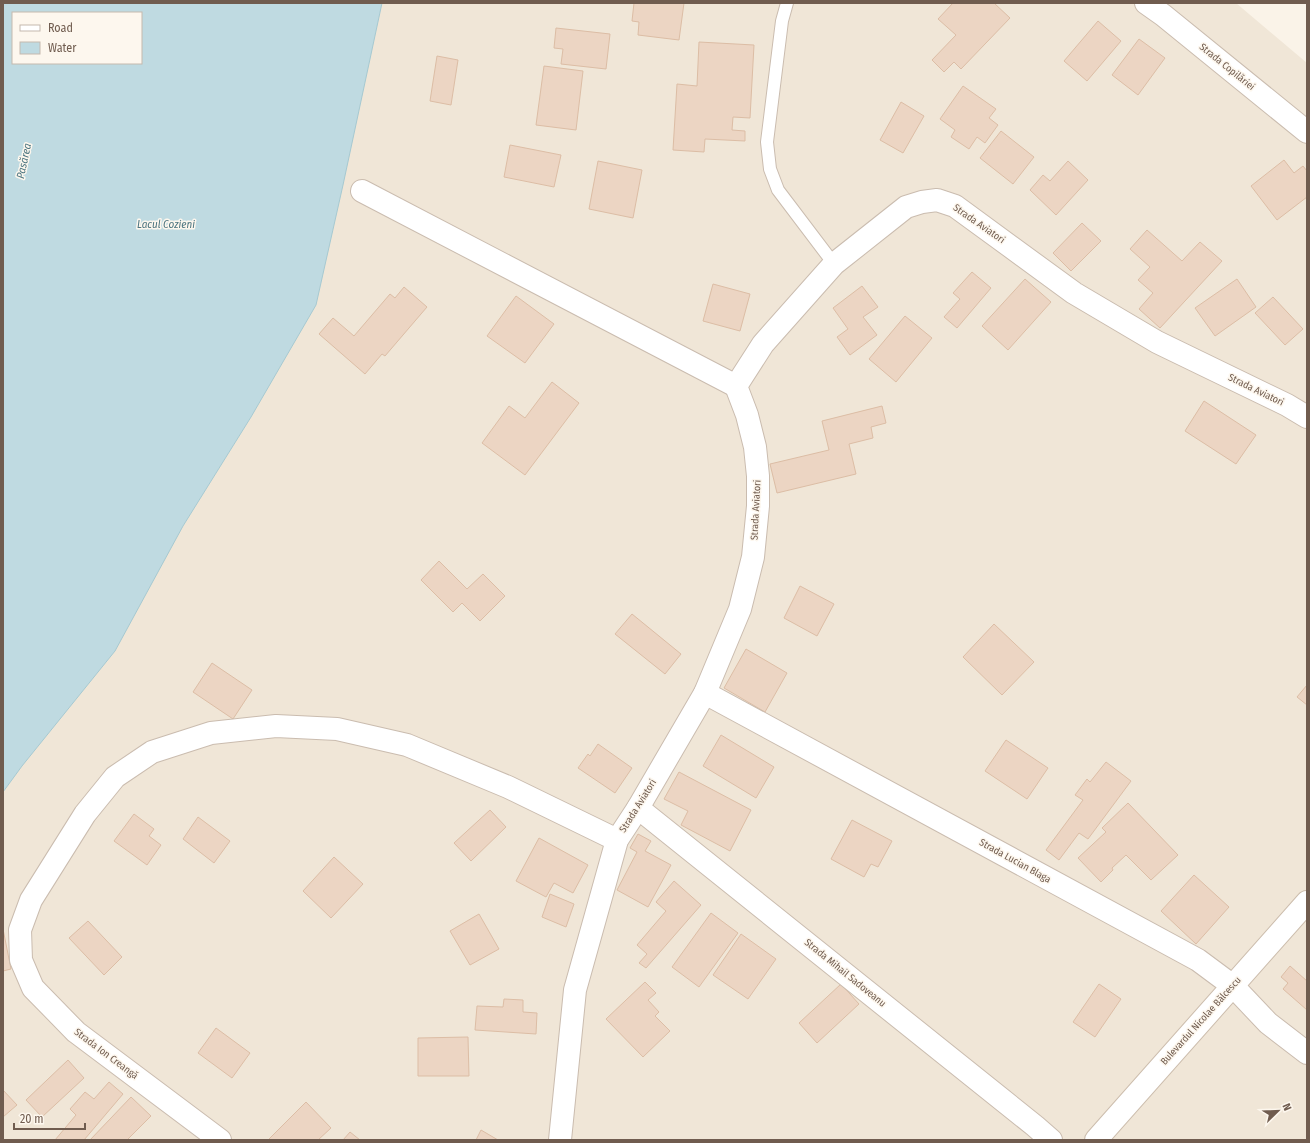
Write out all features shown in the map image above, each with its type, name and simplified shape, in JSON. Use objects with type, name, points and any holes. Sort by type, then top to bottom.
[{"type":"street","name":"Strada Copilăriei","points":[[1146,3],[1163,15],[1307,132]]},
{"type":"street","points":[[362,191],[736,386]]},
{"type":"street","name":"Strada Aviatori","points":[[560,1140],[575,990],[617,840],[638,808],[705,692],[740,608],[752,556],[758,506],[758,476],[755,447],[747,415],[736,386],[763,344],[834,264],[906,207],[922,202],[937,200],[955,206],[1074,293],[1157,342],[1287,405],[1307,417]]},
{"type":"street","name":"Strada Lucian Blaga","points":[[705,692],[1198,960],[1233,986],[1268,1023],[1307,1053]]},
{"type":"street","name":"Strada Ion Creangă","points":[[220,1140],[76,1032],[33,988],[20,960],[20,930],[31,900],[85,814],[115,777],[152,752],[211,733],[276,726],[337,728],[407,745],[508,787],[617,840]]},
{"type":"street","name":"Strada Mihail Sadoveanu","points":[[638,808],[1051,1140]]},
{"type":"street","name":"Bulevardul Nicolae Bălcescu","points":[[1096,1140],[1307,902]]},
{"type":"lane","points":[[787,3],[782,21],[767,142],[770,169],[778,190],[834,264]]},
{"type":"shaded area","points":[[382,3],[1236,3],[1307,63],[1307,1140],[3,1140],[3,792],[183,526],[251,417],[364,83]]},
{"type":"water","name":"Lacul Cozieni","points":[[3,3],[382,3],[316,305],[251,417],[183,526],[115,651],[22,766],[3,792]]},
{"type":"building","points":[[634,3],[684,3],[679,40],[638,35],[639,22],[632,21]]},
{"type":"building","points":[[953,3],[994,3],[1010,18],[961,69],[954,62],[944,72],[932,60],[956,35],[938,19]]},
{"type":"building","points":[[1098,21],[1121,41],[1087,81],[1064,61]]},
{"type":"building","points":[[556,28],[610,34],[606,69],[561,64],[563,49],[554,48]]},
{"type":"building","points":[[1139,39],[1165,58],[1138,95],[1112,75]]},
{"type":"building","points":[[699,42],[754,45],[750,118],[733,117],[732,130],[745,131],[745,141],[705,139],[704,152],[673,150],[677,84],[697,86]]},
{"type":"building","points":[[437,56],[458,60],[451,105],[430,101]]},
{"type":"building","points":[[544,66],[583,71],[576,130],[536,125]]},
{"type":"building","points":[[963,86],[996,109],[989,118],[998,125],[985,143],[977,137],[969,149],[951,137],[955,130],[940,119]]},
{"type":"building","points":[[901,102],[924,116],[903,153],[880,140]]},
{"type":"building","points":[[1001,131],[1034,157],[1013,184],[980,158]]},
{"type":"building","points":[[510,145],[561,155],[554,187],[504,177]]},
{"type":"building","points":[[1284,160],[1294,173],[1303,166],[1307,171],[1307,197],[1277,220],[1251,186]]},
{"type":"building","points":[[598,161],[642,170],[633,218],[589,209]]},
{"type":"building","points":[[1068,161],[1088,180],[1056,215],[1030,190],[1043,175],[1050,181]]},
{"type":"building","points":[[1082,223],[1101,241],[1071,271],[1053,253]]},
{"type":"building","points":[[1147,230],[1182,261],[1200,242],[1222,261],[1160,328],[1139,309],[1153,293],[1138,280],[1150,267],[1130,249]]},
{"type":"building","points":[[972,272],[991,288],[957,328],[944,317],[960,299],[953,293]]},
{"type":"building","points":[[1025,279],[1051,302],[1008,350],[982,326]]},
{"type":"building","points":[[1237,279],[1256,307],[1215,336],[1195,308]]},
{"type":"building","points":[[713,284],[750,294],[740,331],[703,321]]},
{"type":"building","points":[[862,286],[878,307],[863,317],[877,335],[850,355],[837,337],[848,329],[833,308]]},
{"type":"building","points":[[404,287],[427,307],[385,356],[382,354],[365,374],[319,334],[333,318],[354,336],[390,294],[395,298]]},
{"type":"building","points":[[516,296],[554,324],[525,363],[487,336]]},
{"type":"building","points":[[1273,297],[1303,329],[1285,345],[1255,313]]},
{"type":"building","points":[[905,316],[932,338],[896,382],[869,359]]},
{"type":"building","points":[[552,382],[579,403],[525,475],[482,443],[509,406],[525,418]]},
{"type":"building","points":[[1204,401],[1256,435],[1236,464],[1185,431]]},
{"type":"building","points":[[882,406],[886,423],[871,427],[873,438],[849,444],[856,474],[777,493],[770,464],[829,450],[822,421]]},
{"type":"building","points":[[439,561],[467,589],[483,574],[505,596],[480,621],[462,603],[453,612],[421,580]]},
{"type":"building","points":[[800,586],[834,604],[817,636],[784,618]]},
{"type":"building","points":[[632,614],[681,654],[665,674],[615,634]]},
{"type":"building","points":[[994,624],[1034,662],[1002,695],[963,657]]},
{"type":"building","points":[[746,649],[787,673],[765,712],[724,688]]},
{"type":"building","points":[[212,663],[252,690],[233,719],[193,692]]},
{"type":"building","points":[[1307,685],[1307,705],[1297,697]]},
{"type":"building","points":[[721,735],[774,767],[756,798],[703,766]]},
{"type":"building","points":[[1006,740],[1048,768],[1027,799],[985,771]]},
{"type":"building","points":[[598,744],[632,768],[615,793],[578,768],[588,754],[590,756]]},
{"type":"building","points":[[1106,762],[1131,781],[1088,839],[1079,833],[1059,860],[1046,850],[1083,800],[1075,795],[1087,779],[1090,782]]},
{"type":"building","points":[[679,772],[751,810],[730,851],[681,825],[688,811],[664,799]]},
{"type":"building","points":[[1128,803],[1178,855],[1151,880],[1126,855],[1112,868],[1113,870],[1101,882],[1078,858],[1106,832],[1102,828]]},
{"type":"building","points":[[490,810],[506,827],[471,861],[454,843]]},
{"type":"building","points":[[134,814],[154,829],[149,836],[161,845],[147,865],[114,841]]},
{"type":"building","points":[[198,817],[230,841],[214,863],[183,839]]},
{"type":"building","points":[[852,820],[892,841],[878,867],[871,864],[864,877],[831,859]]},
{"type":"building","points":[[638,834],[651,841],[645,851],[671,865],[648,907],[617,890],[637,852],[630,848]]},
{"type":"building","points":[[539,838],[588,865],[573,893],[554,883],[546,897],[516,881]]},
{"type":"building","points":[[334,857],[363,884],[331,918],[303,891]]},
{"type":"building","points":[[1194,875],[1229,907],[1196,944],[1161,911]]},
{"type":"building","points":[[674,881],[701,905],[646,968],[639,963],[647,954],[637,945],[666,911],[656,902]]},
{"type":"building","points":[[550,894],[574,904],[566,927],[542,917]]},
{"type":"building","points":[[711,913],[738,933],[699,987],[672,967]]},
{"type":"building","points":[[479,914],[499,949],[470,965],[450,931]]},
{"type":"building","points":[[88,921],[122,957],[104,975],[69,938]]},
{"type":"building","points":[[3,929],[11,969],[3,971]]},
{"type":"building","points":[[741,934],[776,959],[748,999],[713,975]]},
{"type":"building","points":[[1290,966],[1307,981],[1307,1010],[1283,989],[1288,983],[1281,977]]},
{"type":"building","points":[[645,982],[656,993],[648,1000],[659,1012],[655,1016],[670,1031],[643,1057],[606,1019]]},
{"type":"building","points":[[841,984],[859,1004],[817,1043],[799,1023]]},
{"type":"building","points":[[1099,984],[1121,999],[1095,1037],[1073,1022]]},
{"type":"building","points":[[504,999],[523,1000],[523,1012],[537,1013],[536,1034],[475,1030],[477,1006],[503,1007]]},
{"type":"building","points":[[216,1028],[250,1053],[232,1078],[198,1053]]},
{"type":"building","points":[[468,1037],[469,1076],[418,1076],[418,1038]]},
{"type":"building","points":[[68,1060],[84,1078],[42,1117],[26,1100]]},
{"type":"building","points":[[109,1082],[123,1094],[84,1140],[55,1140],[76,1115],[70,1109],[85,1092],[94,1099]]},
{"type":"building","points":[[3,1090],[17,1105],[3,1117]]},
{"type":"building","points":[[131,1097],[151,1116],[127,1140],[90,1140]]},
{"type":"building","points":[[306,1102],[331,1128],[318,1140],[268,1140]]},
{"type":"building","points":[[481,1130],[498,1140],[476,1140]]},
{"type":"building","points":[[350,1132],[360,1140],[343,1140]]},
{"type":"water label","name":"Pasărea","points":[[24,161]]}]
